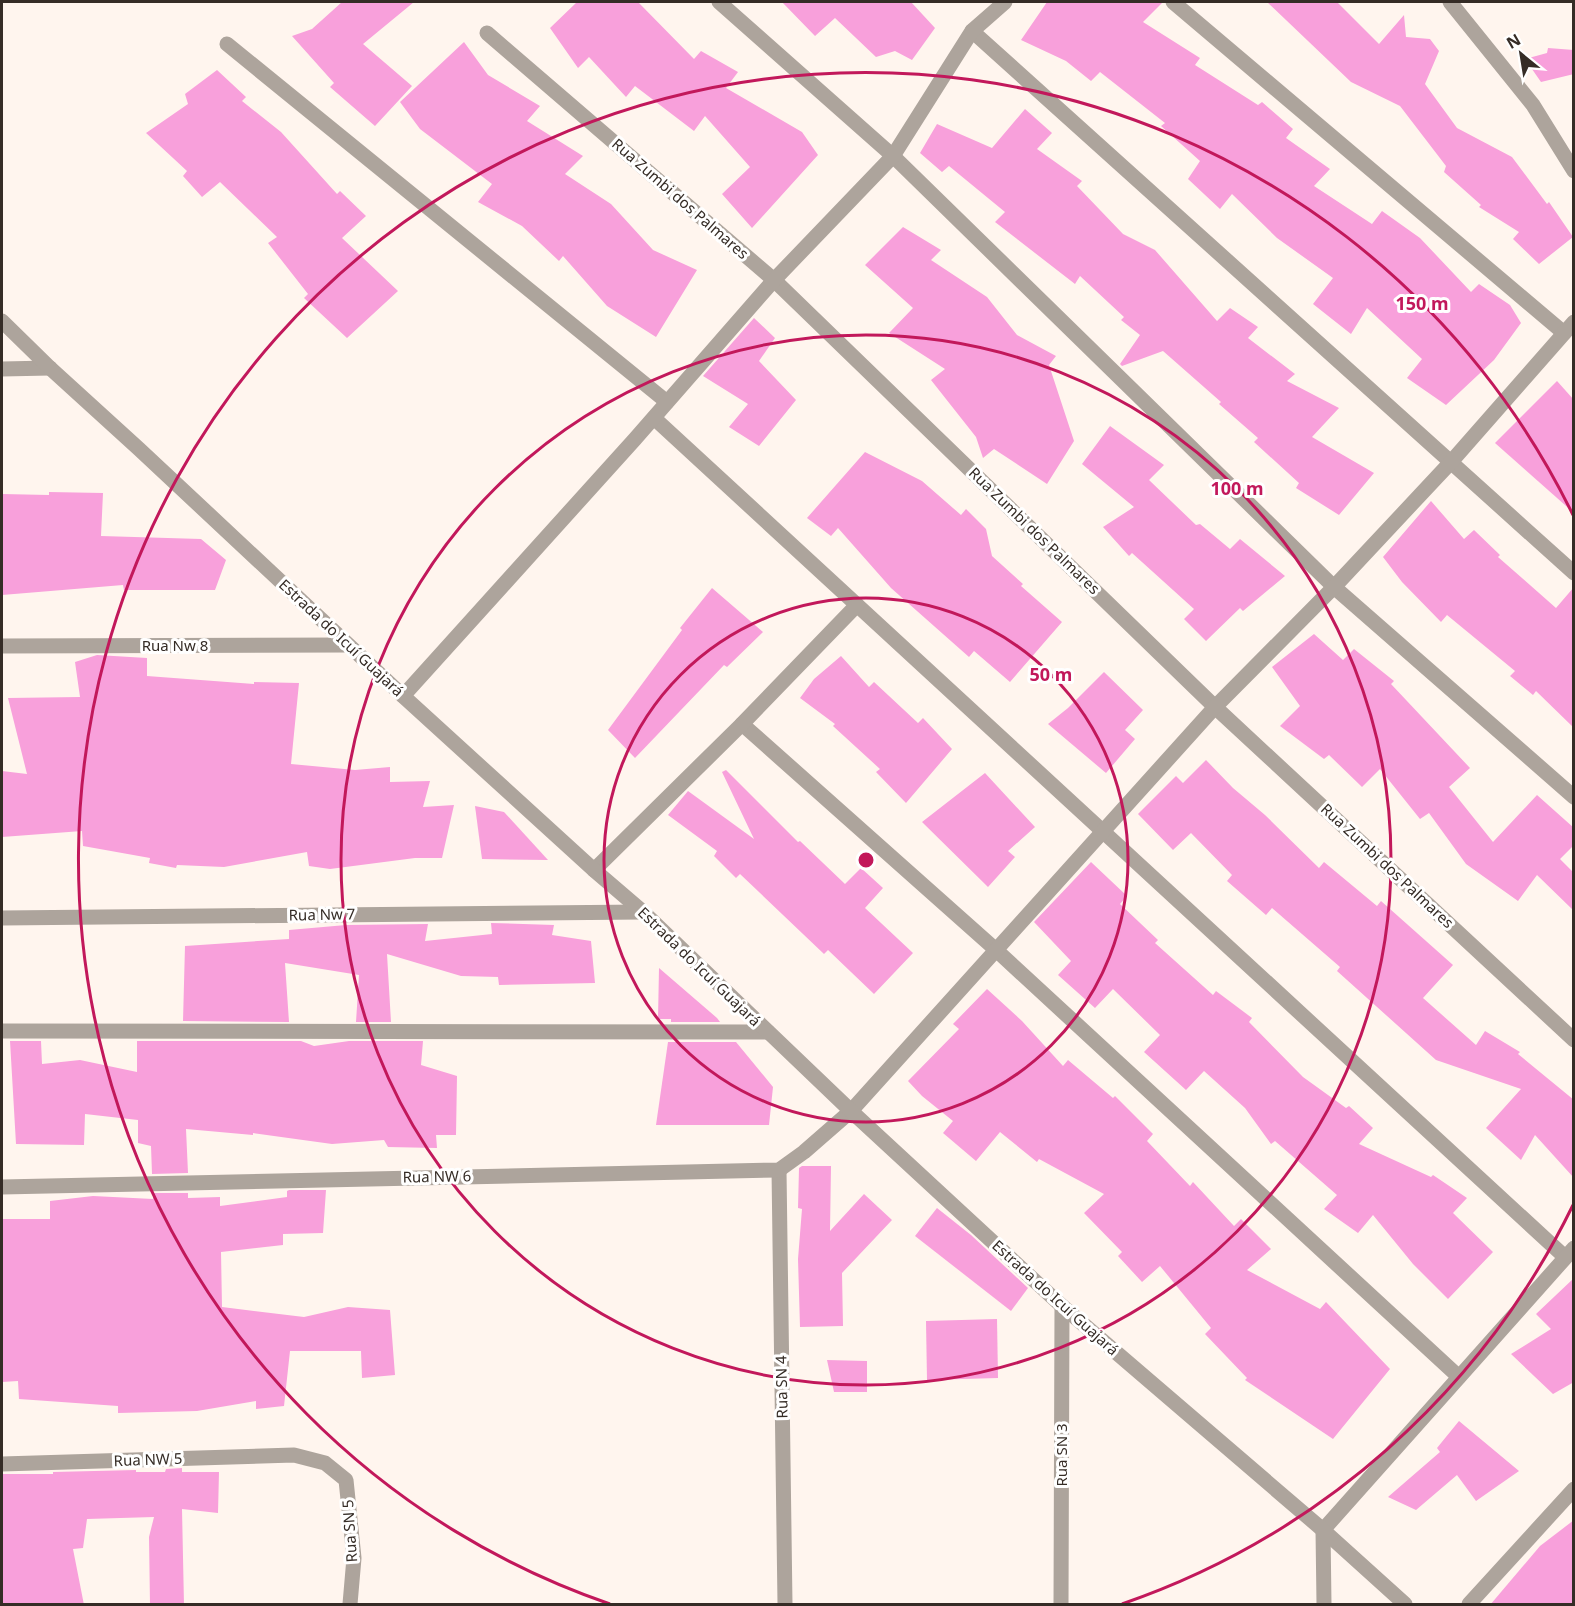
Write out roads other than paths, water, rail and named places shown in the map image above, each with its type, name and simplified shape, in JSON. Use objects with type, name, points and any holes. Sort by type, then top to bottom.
[{"type":"street","points":[[719,2],[893,156],[1334,587],[1574,797]]},
{"type":"street","points":[[403,696],[654,418],[774,280],[893,156],[972,30],[1005,2]]},
{"type":"street","points":[[779,1170],[804,1152],[851,1111],[1215,706],[1334,587],[1451,462],[1569,327],[1173,2]]},
{"type":"street","points":[[1450,2],[1533,105],[1572,165]]},
{"type":"street","points":[[972,30],[1574,573]]},
{"type":"street","name":"Rua Zumbi dos Palmares","points":[[486,33],[774,280],[1215,706],[1574,1040]]},
{"type":"street","points":[[227,44],[668,402]]},
{"type":"street","name":"Estrada do Icuí Guajará","points":[[2,321],[50,369],[403,696],[643,912],[851,1111],[1062,1306],[1323,1530],[1405,1605]]},
{"type":"street","points":[[2,369],[50,369]]},
{"type":"street","points":[[654,418],[1103,831],[1569,1253],[1323,1530],[1324,1605]]},
{"type":"street","points":[[594,870],[742,724],[857,605]]},
{"type":"street","name":"Rua Nw 8","points":[[2,646],[348,645]]},
{"type":"street","points":[[742,724],[995,949],[1459,1377]]},
{"type":"street","name":"Rua Nw 7","points":[[2,918],[643,912]]},
{"type":"street","points":[[2,1031],[768,1032]]},
{"type":"street","name":"Rua NW 6","points":[[2,1187],[779,1170]]},
{"type":"street","name":"Rua SN 4","points":[[779,1170],[785,1605]]},
{"type":"street","name":"Rua SN 3","points":[[1061,1605],[1062,1306]]},
{"type":"street","name":"Rua NW 5","points":[[2,1464],[294,1455]]},
{"type":"street","name":"Rua SN 5","points":[[294,1455],[325,1463],[346,1480],[354,1558],[350,1605]]},
{"type":"street","points":[[1469,1605],[1574,1490]]}]
